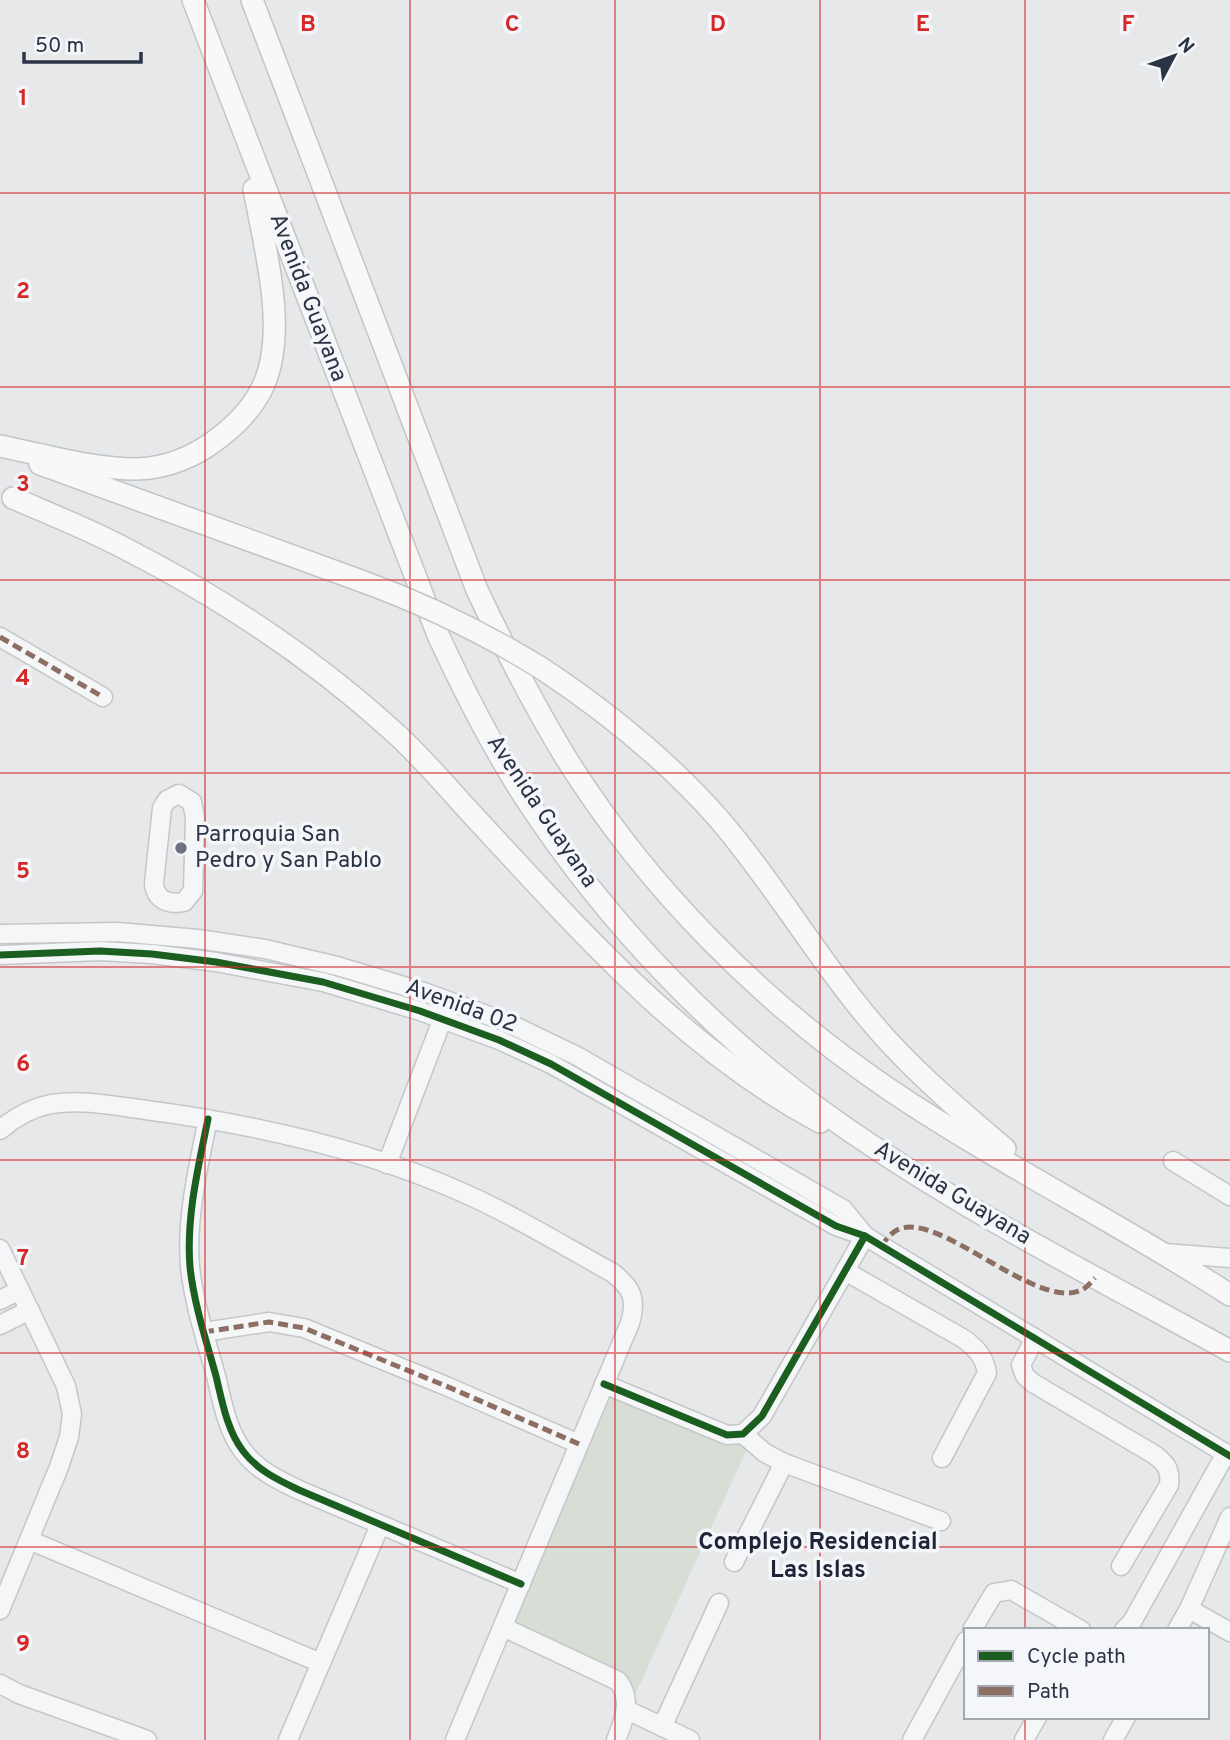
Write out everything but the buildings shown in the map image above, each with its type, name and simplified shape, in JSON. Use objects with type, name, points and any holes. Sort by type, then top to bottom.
[{"type":"main road","name":"Avenida Guayana","points":[[193,0],[438,635],[477,713],[526,799],[581,876],[620,924],[686,994],[797,1092],[902,1166],[1230,1351]]},
{"type":"main road","points":[[252,0],[477,590],[537,709],[615,829],[688,917],[740,969],[787,1012],[888,1089],[1230,1295]]},
{"type":"main road","points":[[0,447],[113,468],[140,469],[190,457],[241,419],[265,384],[274,341],[270,284],[245,138]]},
{"type":"main road","points":[[0,447],[163,511],[419,603],[465,625],[541,668],[616,721],[699,798],[758,868],[836,977],[888,1041],[961,1112],[1046,1185]]},
{"type":"main road","points":[[7,495],[135,554],[229,608],[326,675],[395,733],[568,918],[690,1035],[786,1104],[902,1166]]},
{"type":"street","points":[[0,637],[103,697]]},
{"type":"street","points":[[179,794],[186,796],[194,809],[193,891],[184,902],[174,903],[158,897],[154,883],[162,808],[167,800],[179,794]]},
{"type":"street","points":[[169,936],[174,903]]},
{"type":"street","name":"Avenida 02","points":[[1,934],[108,932],[169,936],[265,949],[337,965],[449,1000],[546,1041],[653,1098],[843,1209],[865,1236]]},
{"type":"street","points":[[1,934],[2,955]]},
{"type":"street","name":"Avenida 02","points":[[2,955],[91,951],[152,954],[216,962],[323,982],[443,1018],[551,1064],[836,1226],[865,1236]]},
{"type":"street","points":[[387,1164],[449,1000]]},
{"type":"street","points":[[0,1130],[24,1112],[63,1103],[126,1107],[208,1119],[305,1140],[387,1164],[458,1190],[624,1281],[633,1294],[634,1311],[455,1740]]},
{"type":"street","points":[[208,1119],[197,1173],[189,1248],[194,1291],[225,1412],[234,1435],[252,1461],[277,1479],[521,1584]]},
{"type":"street","points":[[1174,1161],[1230,1196]]},
{"type":"street","points":[[604,1384],[727,1435],[743,1434],[762,1416],[865,1236],[1228,1455],[1132,1622],[1126,1628]]},
{"type":"street","points":[[0,1250],[66,1386],[72,1424],[59,1467],[0,1609]]},
{"type":"street","points":[[1164,1253],[1230,1258]]},
{"type":"street","points":[[845,1271],[964,1339],[979,1350],[985,1361],[986,1373],[942,1458]]},
{"type":"street","points":[[0,1300],[20,1290]]},
{"type":"street","points":[[0,1325],[30,1310]]},
{"type":"street","points":[[204,1332],[269,1322],[304,1328],[579,1444]]},
{"type":"street","points":[[1035,1338],[1021,1365],[1025,1376],[1052,1396],[1155,1455],[1171,1472],[1169,1485],[1121,1566]]},
{"type":"street","points":[[743,1434],[765,1454],[784,1463],[941,1521]]},
{"type":"street","points":[[734,1562],[784,1463]]},
{"type":"street","points":[[1178,1628],[1230,1517]]},
{"type":"street","points":[[288,1740],[380,1524]]},
{"type":"street","points":[[29,1540],[321,1663]]},
{"type":"street","points":[[973,1628],[994,1593],[1011,1590],[1078,1628]]},
{"type":"street","points":[[662,1727],[719,1603]]},
{"type":"street","points":[[1189,1609],[1230,1632]]},
{"type":"street","points":[[503,1627],[614,1678],[626,1694],[627,1710],[616,1740]]},
{"type":"street","points":[[912,1740],[964,1645]]},
{"type":"street","points":[[0,1684],[19,1694],[147,1740]]},
{"type":"street","points":[[627,1710],[690,1740]]},
{"type":"street","points":[[1024,1740],[1036,1719]]},
{"type":"street","points":[[1113,1740],[1125,1719]]},
{"type":"shaded area","points":[[604,1384],[727,1435],[762,1416],[625,1717],[626,1694],[503,1627]]},
{"type":"marked path","points":[[0,637],[103,697]]},
{"type":"marked path","points":[[881,1246],[897,1230],[914,1227],[936,1233],[1036,1286],[1059,1292],[1079,1291],[1095,1278]]},
{"type":"marked path","points":[[204,1332],[269,1322],[304,1328],[579,1444]]},
{"type":"cycle path","points":[[0,955],[100,951],[216,962],[323,982],[420,1011],[499,1040],[551,1064],[836,1226],[865,1236],[1230,1456]]},
{"type":"cycle path","points":[[208,1119],[191,1212],[190,1267],[197,1308],[226,1415],[237,1443],[261,1469],[299,1490],[521,1584]]},
{"type":"cycle path","points":[[604,1384],[727,1435],[743,1434],[762,1416],[865,1236]]},
{"type":"place","name":"Parroquia San Pedro y San Pablo","points":[[181,848]]},
{"type":"district","name":"Complejo Residencial Las Islas","points":[[818,1557]]}]
